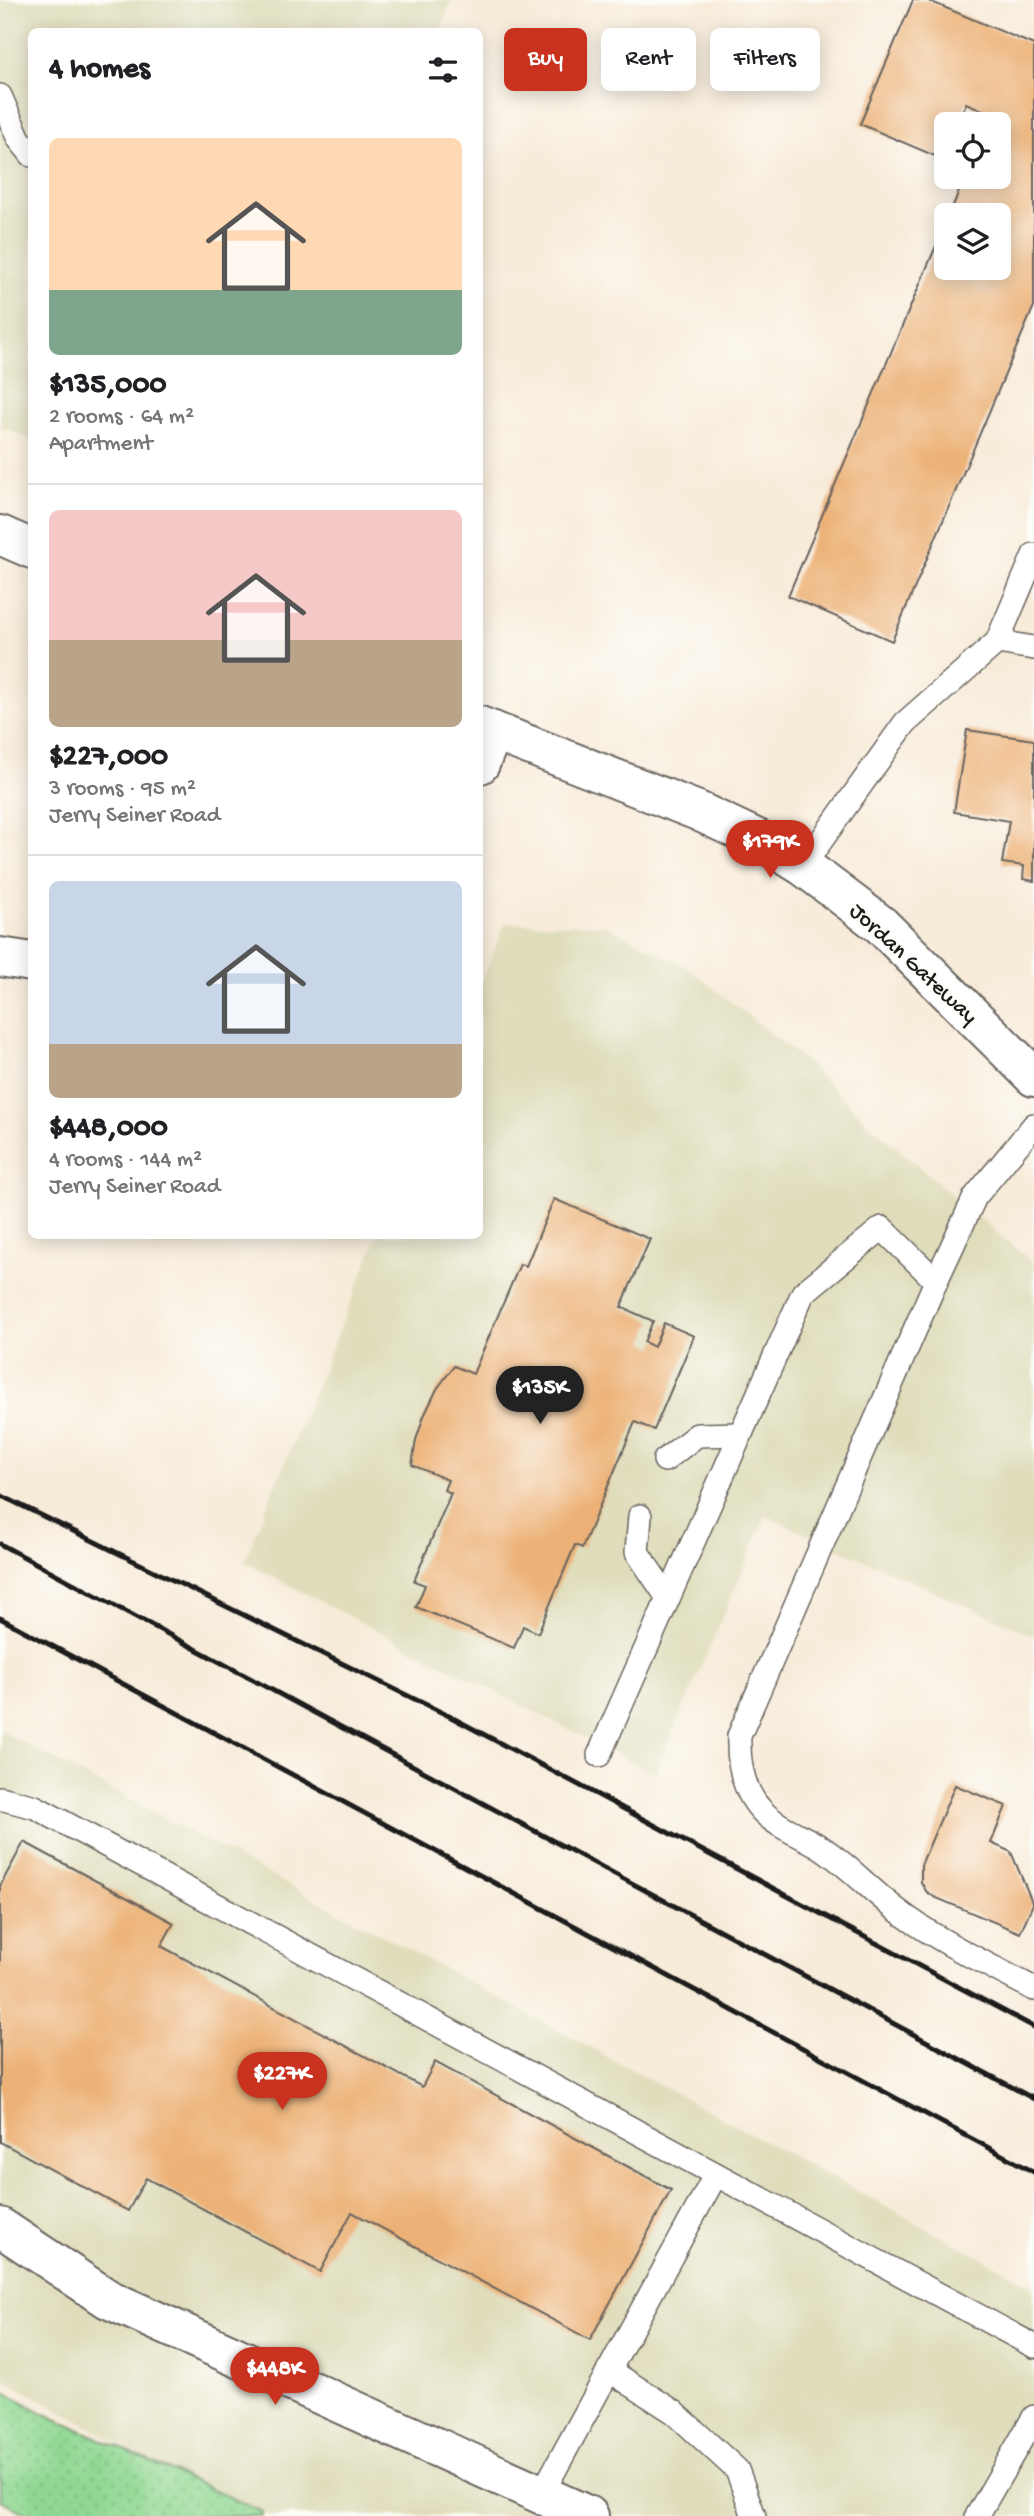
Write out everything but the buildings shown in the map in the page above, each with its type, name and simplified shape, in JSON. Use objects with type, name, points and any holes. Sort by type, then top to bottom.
[{"type":"main road","points":[[0,536],[28,547]]},
{"type":"main road","name":"Jordan Gateway","points":[[484,740],[698,811],[764,842],[803,866],[881,925],[1034,1077]]},
{"type":"main road","points":[[0,957],[28,961]]},
{"type":"main road","points":[[0,2227],[108,2299],[589,2516]]},
{"type":"lane","points":[[0,96],[19,139],[28,150]]},
{"type":"lane","points":[[803,866],[905,723],[997,642],[1034,555]]},
{"type":"lane","points":[[997,642],[1034,648]]},
{"type":"lane","points":[[1034,1125],[975,1197],[936,1280],[739,1736],[738,1756],[741,1775],[749,1793],[762,1811],[824,1849],[882,1898],[926,1930],[1034,1989]]},
{"type":"lane","points":[[599,1755],[803,1293],[883,1227],[936,1280]]},
{"type":"lane","points":[[665,1460],[697,1436],[741,1434]]},
{"type":"lane","points":[[640,1516],[637,1552],[668,1598]]},
{"type":"lane","points":[[0,1798],[35,1807],[1034,2347]]},
{"type":"lane","points":[[541,2495],[715,2176]]},
{"type":"lane","points":[[610,2370],[674,2412],[737,2470],[754,2516]]},
{"type":"lane","points":[[977,2516],[1034,2417]]},
{"type":"shaded area","points":[[0,0],[452,0],[441,28],[28,28],[28,438],[0,426]]},
{"type":"shaded area","points":[[505,923],[605,925],[687,967],[805,1061],[869,1124],[1034,1264],[1034,1636],[766,1516],[655,1774],[244,1562],[377,1239],[483,1239],[483,978]]},
{"type":"shaded area","points":[[0,1730],[1034,2286],[1034,2516],[272,2516],[194,2485],[0,2377]]},
{"type":"green space","points":[[0,2389],[45,2414],[262,2512],[262,2516],[33,2516],[0,2501]]},
{"type":"railway","points":[[0,1495],[451,1717],[1034,2027]]},
{"type":"railway","points":[[0,1544],[1034,2099]]},
{"type":"railway","points":[[0,1618],[1034,2172]]}]
